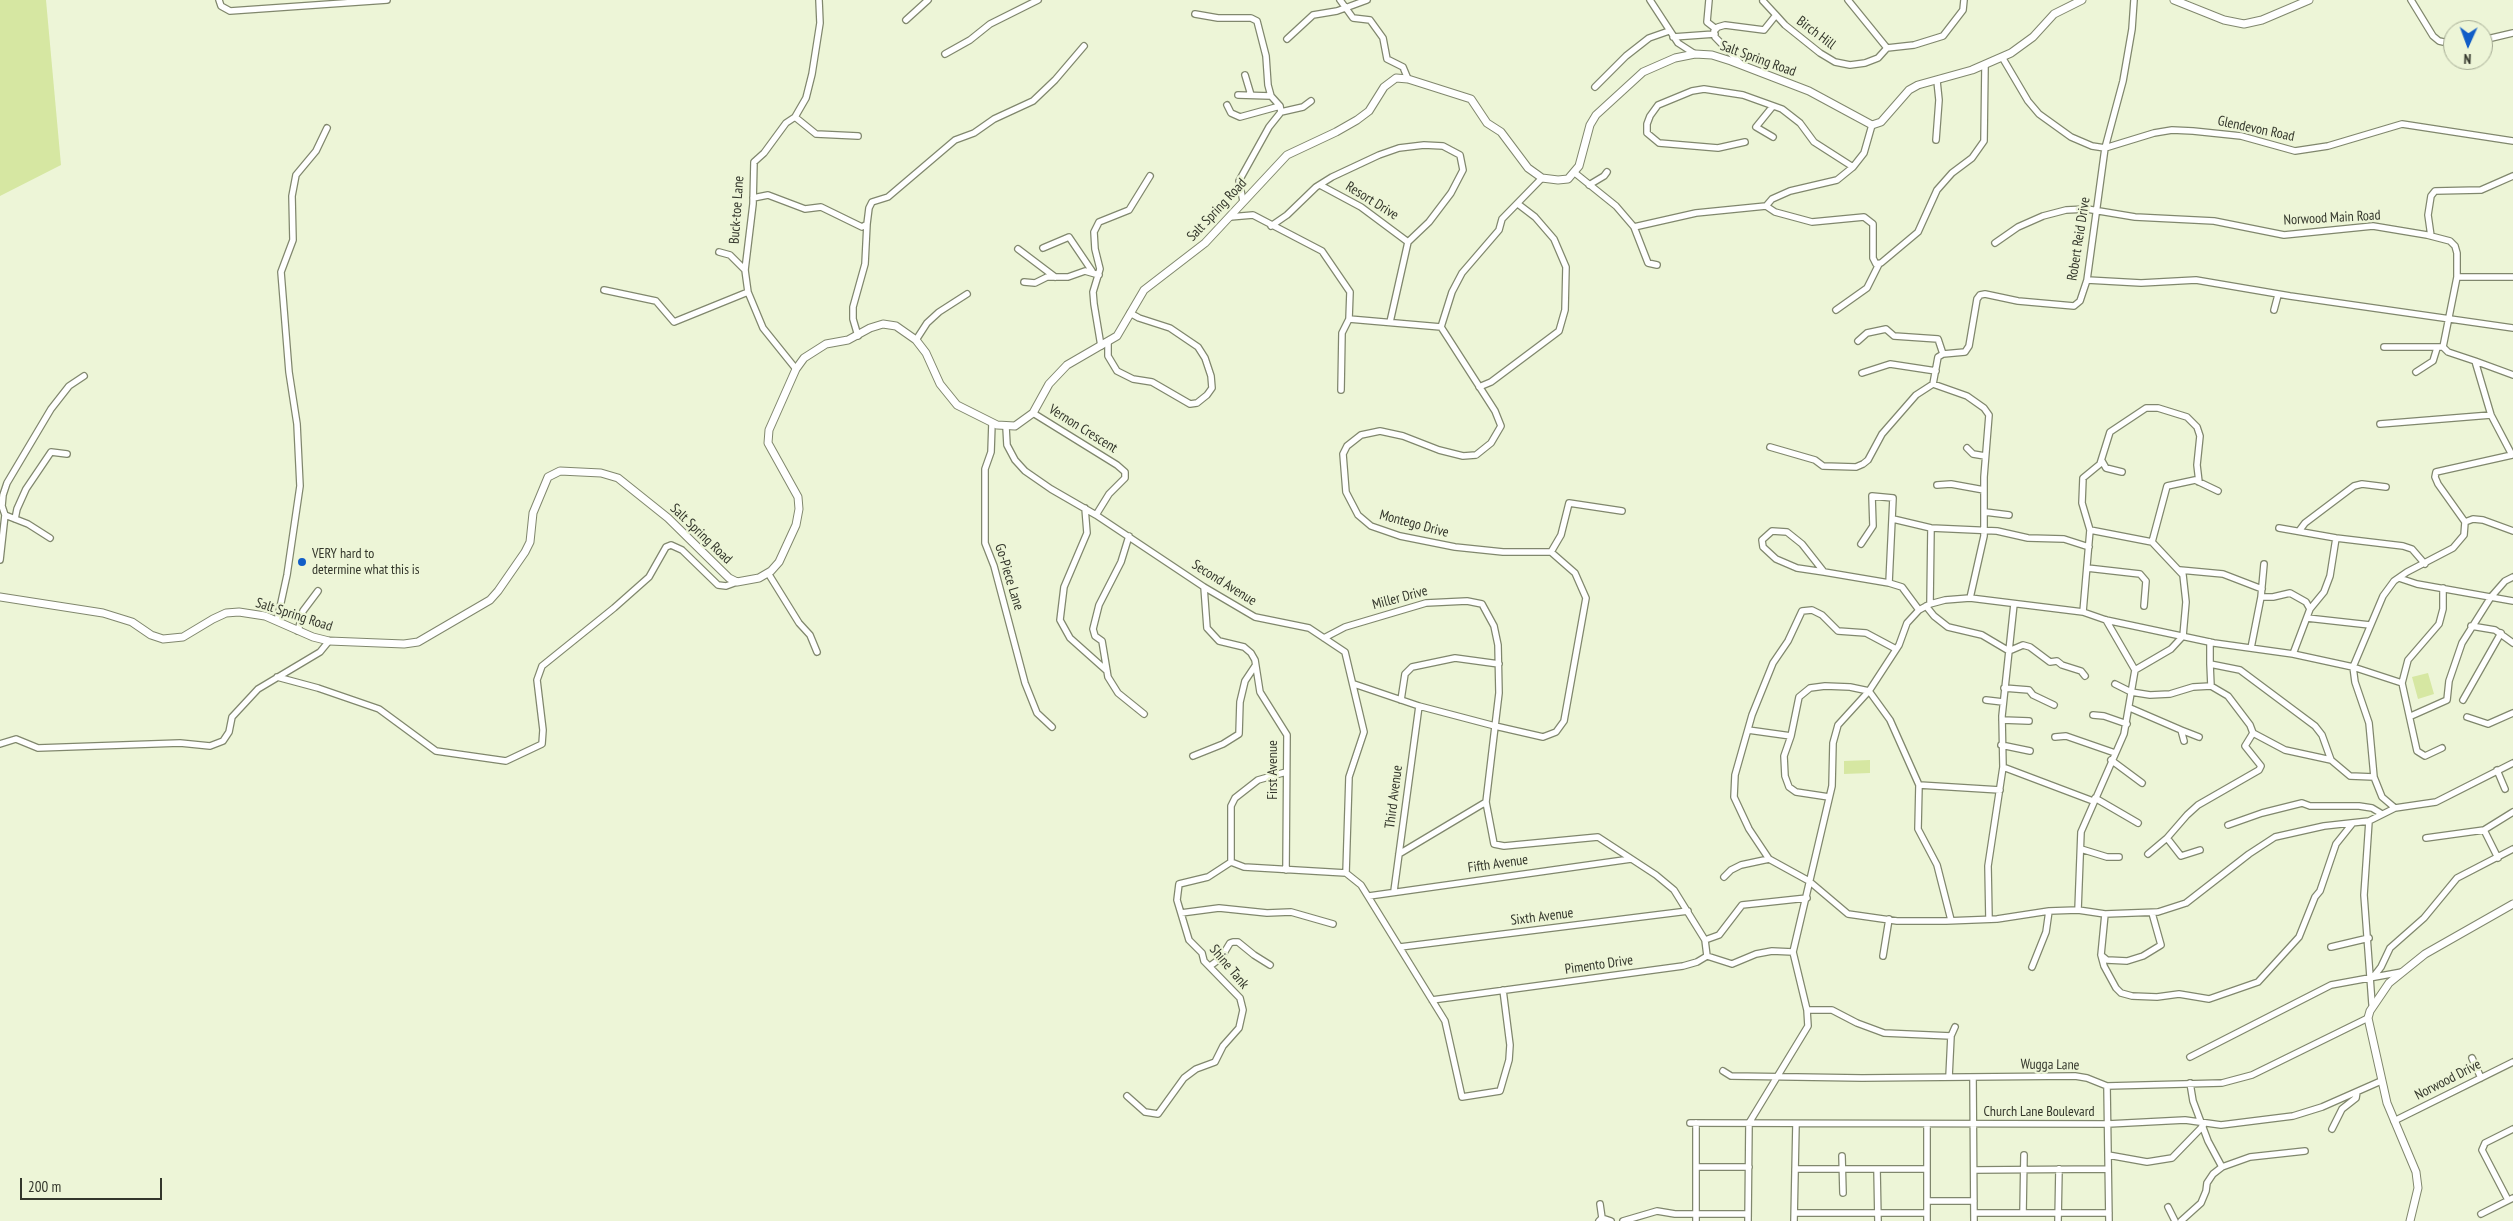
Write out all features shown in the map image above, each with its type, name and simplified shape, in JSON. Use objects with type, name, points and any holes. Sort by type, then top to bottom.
[{"type":"street","points":[[219,0],[222,6],[230,11],[387,0]]},
{"type":"street","points":[[290,0],[290,8]]},
{"type":"street","name":"Buck-toe Lane","points":[[796,369],[763,328],[748,292],[745,270],[753,198],[754,162],[764,153],[786,123],[795,117],[806,98],[812,74],[820,22],[819,0]]},
{"type":"street","points":[[906,20],[928,0]]},
{"type":"street","points":[[946,54],[970,40],[990,24],[1038,0]]},
{"type":"street","points":[[1340,0],[1353,18],[1370,20],[1383,38],[1387,60],[1403,66],[1408,79],[1471,99],[1487,123],[1501,132],[1518,158],[1528,168],[1542,178],[1558,180],[1568,178],[1574,173],[1616,206],[1634,227],[1648,262],[1657,265]]},
{"type":"street","points":[[1287,39],[1313,15],[1346,8],[1367,0]]},
{"type":"street","points":[[1650,0],[1671,34],[1695,54]]},
{"type":"street","points":[[1709,0],[1707,22],[1715,31],[1715,37],[1743,65]]},
{"type":"street","points":[[1848,0],[1887,48],[1914,45],[1943,36],[1963,10],[1964,0]]},
{"type":"street","points":[[1766,206],[1772,198],[1790,191],[1837,180],[1853,167],[1864,153],[1872,125],[1881,122],[1909,90],[1918,85],[1985,66],[2024,45],[2054,14],[2082,0]]},
{"type":"street","name":"Robert Reid Drive","points":[[1943,354],[1965,352],[1969,346],[1977,299],[1980,295],[1986,294],[2027,302],[2074,306],[2080,301],[2087,280],[2105,148],[2122,81],[2132,29],[2134,0]]},
{"type":"street","points":[[2174,0],[2224,20],[2244,24],[2262,20],[2309,0]]},
{"type":"street","points":[[2411,0],[2432,36],[2443,42]]},
{"type":"street","name":"Birch Hill","points":[[1763,1],[1796,35],[1835,62],[1850,65],[1865,64],[1878,58],[1887,48]]},
{"type":"street","points":[[1196,14],[1218,18],[1251,18],[1257,21],[1266,56],[1271,96],[1281,109]]},
{"type":"street","points":[[1595,87],[1626,56],[1649,38],[1671,34],[1715,31],[1725,25],[1764,30],[1776,15]]},
{"type":"street","points":[[2493,38],[2513,33]]},
{"type":"street","points":[[858,336],[853,319],[854,299],[865,264],[867,224],[869,208],[872,202],[888,197],[955,140],[974,133],[994,120],[1033,101],[1041,91],[1056,80],[1084,46]]},
{"type":"street","name":"Salt Spring Road","points":[[1574,173],[1579,166],[1590,125],[1606,105],[1643,72],[1675,58],[1695,54],[1712,55],[1743,65],[1809,91],[1872,125]]},
{"type":"street","points":[[2002,57],[2028,101],[2039,114],[2071,137],[2092,146],[2105,148]]},
{"type":"street","points":[[1836,310],[1866,288],[1879,264],[1918,232],[1937,190],[1952,173],[1972,158],[1984,141],[1985,66]]},
{"type":"street","points":[[1244,75],[1250,95]]},
{"type":"street","name":"Salt Spring Road","points":[[1006,427],[1015,426],[1033,413],[1049,384],[1059,374],[1080,357],[1104,345],[1116,336],[1136,300],[1148,287],[1192,255],[1287,155],[1357,120],[1369,111],[1384,87],[1391,80],[1396,78],[1408,79]]},
{"type":"street","points":[[1936,140],[1939,100],[1937,81]]},
{"type":"street","points":[[1745,142],[1718,148],[1659,143],[1646,133],[1647,124],[1658,105],[1681,94],[1704,89],[1743,95],[1782,109],[1800,123],[1814,142],[1853,167]]},
{"type":"street","points":[[1238,94],[1271,96]]},
{"type":"street","points":[[1226,105],[1231,113],[1240,117],[1303,107],[1311,101]]},
{"type":"street","points":[[1773,106],[1756,128],[1773,137]]},
{"type":"street","points":[[1243,201],[1238,182],[1281,109]]},
{"type":"street","points":[[795,117],[816,134],[858,136]]},
{"type":"street","name":"Glendevon Road","points":[[2105,148],[2172,130],[2241,136],[2295,151],[2328,146],[2402,124],[2513,141]]},
{"type":"street","points":[[277,621],[287,575],[300,486],[297,424],[289,372],[281,272],[293,240],[292,196],[296,175],[316,151],[327,128]]},
{"type":"street","points":[[1271,226],[1287,215],[1320,185],[1363,161],[1399,148],[1443,146],[1460,155],[1464,170],[1451,193],[1429,222],[1408,242],[1390,322]]},
{"type":"street","points":[[1589,185],[1607,172]]},
{"type":"street","points":[[1130,313],[1139,318],[1170,328],[1198,347],[1205,358],[1211,376],[1212,388],[1198,403],[1190,404],[1152,382],[1133,379],[1117,371],[1104,345],[1093,292],[1100,269],[1095,249],[1094,232],[1100,222],[1129,210],[1150,176]]},
{"type":"street","points":[[2431,236],[2428,215],[2431,196],[2435,192],[2481,190],[2513,176]]},
{"type":"street","points":[[1441,327],[1452,292],[1462,273],[1499,230],[1502,219],[1542,178]]},
{"type":"street","name":"Resort Drive","points":[[1320,185],[1361,207],[1408,242]]},
{"type":"street","points":[[753,198],[768,195],[804,209],[821,206],[862,227],[867,224]]},
{"type":"street","points":[[1441,327],[1480,387],[1491,382],[1559,331],[1566,310],[1566,267],[1554,239],[1535,218],[1518,204]]},
{"type":"street","points":[[1634,227],[1696,214],[1766,206],[1775,212],[1812,222],[1864,217],[1873,224],[1873,258],[1876,264],[1879,264]]},
{"type":"street","name":"Norwood Main Road","points":[[1995,242],[2018,227],[2043,216],[2066,210],[2135,217],[2214,221],[2245,225],[2284,235],[2373,226],[2431,236],[2450,241],[2455,246],[2458,259],[2450,319],[2440,347]]},
{"type":"street","points":[[1230,217],[1253,216],[1322,251],[1350,292],[1349,319],[1342,333],[1341,390]]},
{"type":"street","points":[[1043,248],[1069,237],[1092,271],[1099,275]]},
{"type":"street","points":[[1018,249],[1055,277]]},
{"type":"street","points":[[719,252],[730,255],[745,270]]},
{"type":"street","points":[[1024,282],[1035,282],[1047,277],[1068,277],[1092,271]]},
{"type":"street","points":[[2457,276],[2513,277]]},
{"type":"street","points":[[2087,280],[2141,283],[2196,280],[2278,294],[2513,328]]},
{"type":"street","points":[[604,290],[656,301],[674,322],[748,292]]},
{"type":"street","points":[[916,340],[927,323],[938,312],[968,294]]},
{"type":"street","points":[[2274,310],[2278,294]]},
{"type":"street","points":[[1349,319],[1441,327]]},
{"type":"street","points":[[817,652],[810,635],[799,624],[768,573],[779,562],[789,544],[796,525],[799,509],[798,497],[768,443],[769,430],[796,369],[804,358],[826,344],[858,336],[870,328],[883,324],[896,326],[916,340],[926,352],[940,384],[956,405],[992,423],[1006,427]]},
{"type":"street","points":[[1770,447],[1815,460],[1823,466],[1856,467],[1868,460],[1882,434],[1916,395],[1933,384],[1938,357],[1943,354],[1938,339],[1894,336],[1886,329],[1867,333],[1858,341]]},
{"type":"street","points":[[2384,347],[2440,347],[2448,352],[2513,375]]},
{"type":"street","points":[[2416,372],[2433,361],[2440,347]]},
{"type":"street","points":[[2475,361],[2491,416],[2513,463]]},
{"type":"street","points":[[1862,373],[1890,364],[1936,371]]},
{"type":"street","points":[[0,560],[5,515],[2,506],[3,495],[7,483],[51,409],[69,386],[84,376]]},
{"type":"street","points":[[1933,384],[1958,391],[1984,408],[1990,423],[1985,456],[1985,531],[1970,598]]},
{"type":"street","name":"Montego Drive","points":[[1480,387],[1495,411],[1501,426],[1491,443],[1476,454],[1462,456],[1439,450],[1396,434],[1380,431],[1361,435],[1347,446],[1342,454],[1346,492],[1358,515],[1371,526],[1400,536],[1454,548],[1503,552],[1551,552]]},
{"type":"street","points":[[2083,612],[2090,530],[2082,503],[2083,478],[2097,468],[2102,461],[2110,432],[2146,408],[2158,408],[2187,416],[2196,427],[2200,436],[2197,465],[2198,482]]},
{"type":"street","name":"Vernon Crescent","points":[[1033,413],[1117,465],[1125,472],[1125,478],[1109,494],[1096,515]]},
{"type":"street","points":[[2380,424],[2491,416]]},
{"type":"street","name":"Go-Piece Lane","points":[[992,423],[991,452],[985,469],[985,543],[994,566],[1025,683],[1037,713],[1052,727]]},
{"type":"street","name":"Second Avenue","points":[[1006,427],[1007,445],[1015,460],[1025,471],[1129,536],[1204,587],[1255,617],[1300,625],[1345,652],[1364,732],[1349,777],[1346,873]]},
{"type":"street","points":[[1967,448],[1973,454],[1985,456]]},
{"type":"street","points":[[15,519],[17,509],[26,489],[51,452],[67,454]]},
{"type":"street","points":[[2395,808],[2382,797],[2374,777],[2369,723],[2355,682],[2353,667],[2383,596],[2406,572],[2425,564],[2453,548],[2464,535],[2465,522],[2438,484],[2435,477],[2436,472],[2511,456]]},
{"type":"street","points":[[2102,461],[2106,468],[2122,472]]},
{"type":"street","name":"Salt Spring Road","points":[[0,597],[103,613],[132,622],[150,635],[163,639],[183,637],[226,613],[252,613],[329,641],[404,644],[418,642],[490,600],[525,552],[530,542],[533,513],[548,477],[560,471],[601,473],[626,483],[668,518],[716,567],[737,582],[759,578],[768,573]]},
{"type":"street","points":[[2152,542],[2166,487],[2171,484],[2198,482],[2218,491]]},
{"type":"street","points":[[1937,485],[1951,484],[1984,490]]},
{"type":"street","points":[[2299,531],[2306,523],[2354,486],[2362,484],[2386,487]]},
{"type":"street","points":[[1860,544],[1873,526],[1872,496],[1893,498],[1889,582]]},
{"type":"street","points":[[1354,684],[1418,706],[1495,726],[1543,736],[1556,732],[1564,721],[1586,598],[1575,574],[1551,552],[1561,535],[1569,503],[1622,511]]},
{"type":"street","points":[[1085,508],[1087,533],[1064,587],[1060,620],[1070,638],[1107,671]]},
{"type":"street","points":[[1985,512],[2009,515]]},
{"type":"street","points":[[5,515],[28,524],[50,538]]},
{"type":"street","points":[[2465,522],[2473,519],[2483,520],[2513,531]]},
{"type":"street","points":[[1893,520],[1931,528],[1985,531],[2028,538],[2064,539],[2089,547]]},
{"type":"street","points":[[1931,528],[1928,605],[1941,624],[1982,635],[2009,651]]},
{"type":"street","points":[[2279,528],[2336,538],[2387,542],[2412,548],[2425,564]]},
{"type":"street","points":[[2090,530],[2152,542],[2183,575],[2186,602],[2183,636],[2171,650],[2135,670]]},
{"type":"street","points":[[1824,572],[1802,544],[1787,532],[1772,531],[1762,540],[1763,547],[1776,559],[1797,568],[1889,582],[1902,587],[1920,610]]},
{"type":"street","points":[[1129,536],[1121,562],[1107,588],[1093,624],[1095,636],[1102,641],[1107,671],[1118,693],[1144,714]]},
{"type":"street","points":[[2293,654],[2310,609],[2324,592],[2330,576],[2336,538]]},
{"type":"street","points":[[277,677],[318,688],[379,709],[436,751],[506,761],[542,744],[543,730],[537,680],[542,666],[649,577],[666,547],[671,545],[682,550],[718,585],[726,586],[737,582]]},
{"type":"street","points":[[2251,648],[2261,597],[2264,564]]},
{"type":"street","points":[[2087,568],[2140,574],[2146,581],[2144,606]]},
{"type":"street","points":[[2180,570],[2223,574],[2262,589]]},
{"type":"street","points":[[2411,716],[2446,700],[2454,661],[2471,626],[2491,597],[2505,581],[2513,577]]},
{"type":"street","points":[[2399,578],[2417,584],[2513,601]]},
{"type":"street","name":"First Avenue","points":[[1204,587],[1207,628],[1219,641],[1247,649],[1255,660],[1260,692],[1287,735],[1286,870]]},
{"type":"street","points":[[2442,748],[2425,756],[2420,755],[2417,751],[2411,716],[2402,683],[2408,660],[2439,624],[2443,610],[2443,588]]},
{"type":"street","points":[[298,631],[303,612],[318,591]]},
{"type":"street","points":[[2261,597],[2273,597],[2290,593],[2306,602],[2310,609]]},
{"type":"street","points":[[1748,1221],[1749,1123],[1775,1077],[1808,1026],[1793,952],[1829,797],[1833,743],[1838,725],[1869,691],[1896,650],[1907,622],[1920,610],[1928,605],[1970,598],[2083,612],[2106,620],[2210,642],[2293,654],[2353,667],[2402,683]]},
{"type":"street","name":"Miller Drive","points":[[1324,638],[1344,627],[1416,606],[1437,601],[1467,601],[1482,604],[1494,626],[1498,644],[1499,664]]},
{"type":"street","points":[[1989,919],[1988,866],[2003,767],[2003,702],[2014,604]]},
{"type":"street","points":[[1896,650],[1866,633],[1838,631],[1822,616],[1812,610],[1802,610],[1788,642],[1773,663],[1748,730],[1735,775],[1734,797],[1749,829],[1769,859],[1809,881],[1848,914],[1889,919],[1952,920],[1989,919],[2049,911],[2078,910],[2105,914],[2152,913],[2186,903],[2249,854],[2275,837],[2324,826],[2369,821],[2395,808],[2436,802],[2513,762]]},
{"type":"street","points":[[2307,618],[2370,625]]},
{"type":"street","points":[[2078,910],[2081,832],[2127,724],[2135,670],[2106,620]]},
{"type":"street","points":[[2471,626],[2481,626],[2501,633],[2513,643]]},
{"type":"street","points":[[2463,700],[2501,633]]},
{"type":"street","points":[[0,744],[16,739],[38,748],[180,743],[210,746],[223,741],[228,732],[232,717],[243,703],[277,677],[320,652],[329,641]]},
{"type":"street","points":[[2210,642],[2211,686]]},
{"type":"street","points":[[2009,651],[2023,644],[2050,662],[2057,661],[2062,665],[2081,671],[2085,676]]},
{"type":"street","points":[[1401,700],[1405,674],[1412,667],[1455,658],[1499,664],[1499,693],[1486,802],[1494,844],[1504,846],[1598,836],[1656,874],[1674,890],[1705,940],[1707,956],[1732,964],[1756,954],[1772,951],[1793,952]]},
{"type":"street","points":[[2210,664],[2240,670],[2315,726],[2322,735],[2331,760]]},
{"type":"street","points":[[1193,756],[1223,744],[1238,734],[1240,702],[1245,681],[1249,672],[1255,666]]},
{"type":"street","points":[[2115,684],[2131,692],[2150,695],[2170,694],[2193,686],[2211,686],[2228,696],[2250,725],[2253,733],[2285,750],[2331,760],[2350,776],[2374,777]]},
{"type":"street","points":[[1829,797],[1796,792],[1789,787],[1785,776],[1784,756],[1791,736],[1799,697],[1810,688],[1850,686],[1869,691],[1890,720],[1919,785],[1918,829],[1937,865],[1952,920]]},
{"type":"street","points":[[2004,688],[2029,690],[2033,695],[2054,705]]},
{"type":"street","points":[[1986,700],[2003,702]]},
{"type":"street","name":"Third Avenue","points":[[1394,891],[1418,706]]},
{"type":"street","points":[[2130,708],[2199,737]]},
{"type":"street","points":[[2467,717],[2488,724],[2513,713]]},
{"type":"street","points":[[2092,715],[2104,716],[2127,724]]},
{"type":"street","points":[[2002,720],[2029,722]]},
{"type":"street","points":[[1748,730],[1791,736]]},
{"type":"street","points":[[2180,730],[2184,741]]},
{"type":"street","points":[[2148,854],[2167,838],[2187,814],[2198,805],[2259,770],[2261,766],[2245,746],[2253,733]]},
{"type":"street","points":[[2055,737],[2066,736],[2115,754]]},
{"type":"street","points":[[2002,745],[2030,751]]},
{"type":"street","points":[[2111,760],[2142,783]]},
{"type":"street","points":[[2003,767],[2094,799],[2138,823]]},
{"type":"street","points":[[2496,770],[2505,789]]},
{"type":"street","points":[[1286,772],[1258,780],[1235,798],[1231,806],[1230,862],[1244,867],[1346,873],[1362,885],[1445,1021],[1462,1097],[1500,1091],[1509,1060],[1510,1045],[1503,990]]},
{"type":"street","points":[[1919,785],[2000,790]]},
{"type":"street","points":[[1399,854],[1486,802]]},
{"type":"street","points":[[2228,825],[2262,813],[2302,803],[2310,806],[2359,806],[2372,808],[2382,814]]},
{"type":"street","points":[[2426,838],[2484,830],[2513,812]]},
{"type":"street","points":[[2369,821],[2364,895],[2372,977],[2372,1004],[2368,1018],[2381,1081],[2394,1121],[2416,1172],[2418,1188],[2410,1221]]},
{"type":"street","points":[[2105,914],[2101,955],[2104,966],[2116,988],[2122,993],[2132,996],[2156,997],[2179,994],[2209,999],[2258,982],[2300,937],[2315,897],[2320,891],[2336,844],[2352,824]]},
{"type":"street","points":[[2484,830],[2498,858]]},
{"type":"street","points":[[2167,838],[2181,856],[2200,850]]},
{"type":"street","points":[[2081,849],[2107,857],[2119,857]]},
{"type":"street","points":[[2372,977],[2381,967],[2390,948],[2424,918],[2452,882],[2513,849]]},
{"type":"street","name":"Fifth Avenue","points":[[1369,896],[1631,859]]},
{"type":"street","points":[[1724,877],[1730,870],[1741,865],[1769,859]]},
{"type":"street","name":"Shine Tank","points":[[1127,1096],[1145,1112],[1158,1114],[1184,1078],[1196,1069],[1215,1062],[1226,1041],[1239,1028],[1243,1010],[1240,998],[1189,940],[1177,900],[1179,884],[1208,877],[1230,862]]},
{"type":"street","points":[[1705,940],[1718,935],[1742,905],[1807,898]]},
{"type":"street","points":[[2372,1004],[2380,993],[2402,972],[2452,937],[2513,904]]},
{"type":"street","points":[[1181,913],[1219,908],[1290,912],[1333,924]]},
{"type":"street","name":"Sixth Avenue","points":[[1400,947],[1688,911]]},
{"type":"street","points":[[2032,967],[2046,932],[2049,911]]},
{"type":"street","points":[[2101,955],[2107,960],[2127,961],[2143,956],[2162,945],[2152,913]]},
{"type":"street","points":[[1883,956],[1889,919]]},
{"type":"street","points":[[2332,946],[2369,938]]},
{"type":"street","points":[[1210,966],[1221,958],[1230,943],[1233,942],[1238,942],[1254,956],[1270,964]]},
{"type":"street","name":"Pimento Drive","points":[[1432,1000],[1683,966],[1697,962],[1707,956]]},
{"type":"street","points":[[2190,1058],[2325,987],[2342,982],[2402,972]]},
{"type":"street","points":[[1806,1010],[1832,1010],[1857,1023],[1884,1033],[1951,1036]]},
{"type":"street","name":"Wugga Lane","points":[[1723,1071],[1731,1076],[1775,1077],[2075,1076],[2088,1078],[2107,1086],[2237,1081],[2368,1018]]},
{"type":"street","points":[[1949,1077],[1951,1036],[1955,1027]]},
{"type":"street","points":[[2472,1058],[2481,1078]]},
{"type":"street","name":"Norwood Drive","points":[[2394,1121],[2513,1062]]},
{"type":"street","points":[[1973,1077],[1974,1221]]},
{"type":"street","name":"Church Lane Boulevard","points":[[1696,1167],[1693,1123],[2108,1124],[2185,1120],[2202,1124],[2221,1125],[2293,1116],[2322,1107],[2381,1081]]},
{"type":"street","points":[[2190,1083],[2194,1101],[2208,1141],[2222,1167]]},
{"type":"street","points":[[2107,1086],[2109,1221]]},
{"type":"street","points":[[2332,1129],[2342,1109],[2356,1098],[2357,1092]]},
{"type":"street","points":[[1794,1221],[1796,1124]]},
{"type":"street","points":[[1927,1124],[1928,1221]]},
{"type":"street","points":[[2108,1155],[2146,1162],[2167,1160],[2179,1152],[2202,1124]]},
{"type":"street","points":[[2481,1214],[2511,1199],[2482,1150],[2485,1143],[2513,1129]]},
{"type":"street","points":[[2181,1221],[2201,1203],[2207,1183],[2213,1174],[2222,1167],[2250,1157],[2305,1151]]},
{"type":"street","points":[[2023,1213],[2024,1155]]},
{"type":"street","points":[[1842,1156],[1843,1193]]},
{"type":"street","points":[[1696,1221],[1696,1167],[1748,1167]]},
{"type":"street","points":[[1795,1169],[1927,1169]]},
{"type":"street","points":[[1877,1169],[1878,1221]]},
{"type":"street","points":[[1974,1170],[2108,1169]]},
{"type":"street","points":[[2058,1170],[2058,1221]]},
{"type":"street","points":[[1927,1201],[1974,1200]]},
{"type":"street","points":[[1600,1204],[1600,1220],[1611,1221]]},
{"type":"street","points":[[2168,1207],[2176,1221]]},
{"type":"street","points":[[1623,1221],[1657,1211],[1675,1214],[1748,1214]]},
{"type":"street","points":[[1794,1213],[1928,1213]]},
{"type":"street","points":[[1974,1213],[2108,1213]]},
{"type":"green space","points":[[0,0],[46,0],[61,165],[0,196]]},
{"type":"green space","points":[[2428,673],[2434,694],[2418,699],[2412,677]]},
{"type":"green space","points":[[1870,760],[1870,773],[1844,774],[1844,761]]},
{"type":"place","name":"VERY hard to determine what this is","points":[[302,562]]}]
